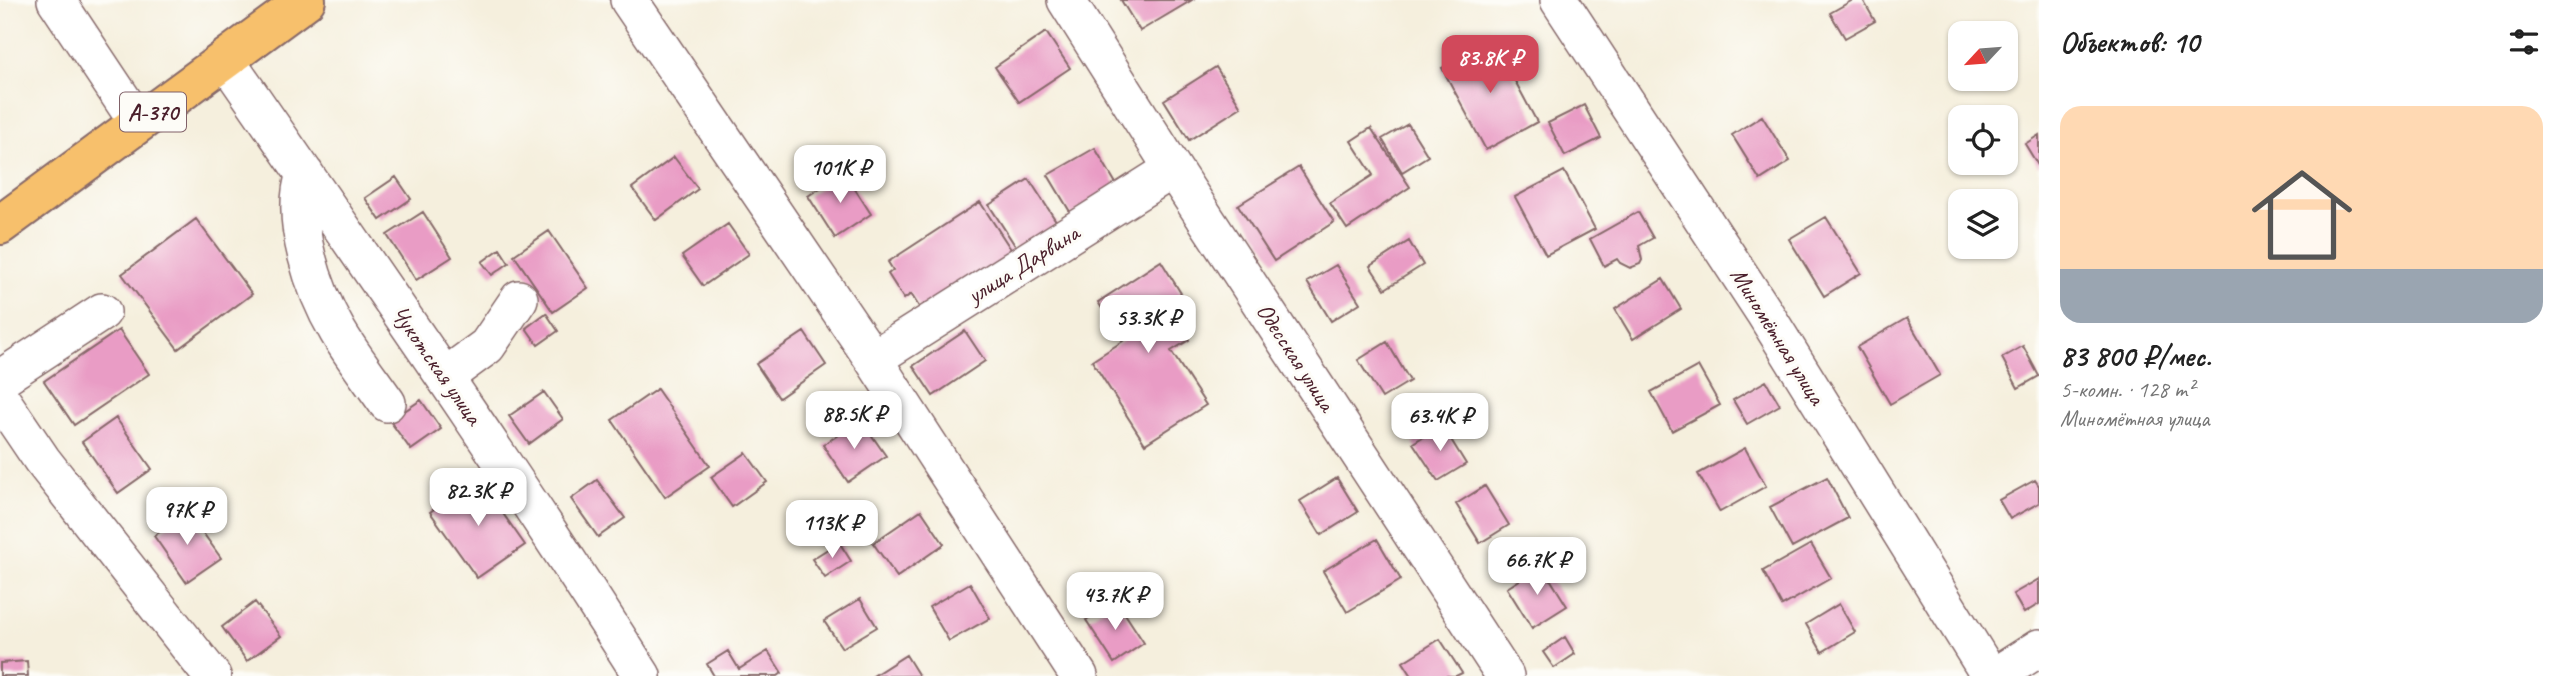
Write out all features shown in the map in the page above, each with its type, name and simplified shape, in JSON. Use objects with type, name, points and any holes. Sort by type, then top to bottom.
[{"type":"highway","name":"А-370","points":[[0,225],[306,0]]},
{"type":"street","points":[[57,0],[138,123]]},
{"type":"street","points":[[629,0],[873,359],[1079,676]]},
{"type":"street","name":"Одесская улица","points":[[1066,0],[1172,169],[1505,676]]},
{"type":"street","name":"Миномётная улица","points":[[1559,0],[1764,312],[1990,676]]},
{"type":"street","name":"Чукотская улица","points":[[225,59],[446,376],[545,523],[642,676]]},
{"type":"street","name":"улица Дарвина","points":[[873,359],[1172,169]]},
{"type":"street","points":[[304,174],[299,191],[299,218],[302,241],[310,267],[338,332],[387,403]]},
{"type":"street","points":[[446,376],[487,346],[519,299]]},
{"type":"street","points":[[0,379],[102,312]]},
{"type":"street","points":[[0,398],[42,460],[212,676]]},
{"type":"street","points":[[1995,676],[2039,648]]},
{"type":"building","points":[[1121,0],[1192,0],[1140,31]]},
{"type":"building","points":[[1853,0],[1863,0],[1875,21],[1845,38],[1830,13]]},
{"type":"building","points":[[1046,32],[1070,68],[1019,102],[995,67]]},
{"type":"building","points":[[1493,40],[1537,122],[1486,150],[1442,68]]},
{"type":"building","points":[[1216,67],[1241,107],[1189,140],[1164,100]]},
{"type":"building","points":[[1584,105],[1601,138],[1565,156],[1548,123]]},
{"type":"building","points":[[1762,116],[1790,161],[1760,180],[1732,135]]},
{"type":"building","points":[[1408,124],[1428,156],[1402,172],[1382,139]]},
{"type":"building","points":[[1371,128],[1410,187],[1347,229],[1330,203],[1373,175],[1351,141]]},
{"type":"building","points":[[2039,135],[2039,167],[2025,144]]},
{"type":"building","points":[[1095,148],[1118,187],[1072,215],[1048,175]]},
{"type":"building","points":[[674,157],[698,189],[656,220],[632,188]]},
{"type":"building","points":[[1299,167],[1334,222],[1274,261],[1238,205]]},
{"type":"building","points":[[1564,171],[1595,229],[1546,255],[1515,197]]},
{"type":"building","points":[[844,172],[871,214],[835,238],[808,196]]},
{"type":"building","points":[[396,177],[411,199],[380,220],[365,198]]},
{"type":"building","points":[[1029,179],[1058,224],[1018,250],[989,205]]},
{"type":"building","points":[[980,202],[1014,254],[923,313],[911,294],[904,299],[888,274],[893,270],[888,262]]},
{"type":"building","points":[[423,212],[452,257],[416,280],[387,235]]},
{"type":"building","points":[[1638,212],[1653,238],[1639,246],[1642,260],[1640,264],[1630,268],[1617,259],[1604,266],[1590,239]]},
{"type":"building","points":[[1826,217],[1861,273],[1824,296],[1789,239]]},
{"type":"building","points":[[196,219],[252,294],[178,349],[122,274]]},
{"type":"building","points":[[728,224],[749,254],[703,286],[682,256]]},
{"type":"building","points":[[549,231],[588,288],[553,312],[514,255]]},
{"type":"building","points":[[1409,241],[1423,265],[1385,289],[1370,266]]},
{"type":"building","points":[[500,249],[509,263],[492,275],[482,262]]},
{"type":"building","points":[[1161,261],[1182,295],[1167,305],[1189,340],[1171,351],[1206,405],[1145,444],[1092,361],[1123,341],[1098,302]]},
{"type":"building","points":[[1336,265],[1360,303],[1331,321],[1307,282]]},
{"type":"building","points":[[1663,279],[1681,309],[1633,339],[1615,309]]},
{"type":"building","points":[[546,313],[558,331],[538,345],[526,328]]},
{"type":"building","points":[[1907,318],[1940,375],[1890,404],[1857,347]]},
{"type":"building","points":[[119,330],[149,374],[74,425],[44,381]]},
{"type":"building","points":[[965,331],[985,361],[933,396],[913,366]]},
{"type":"building","points":[[804,332],[826,365],[779,398],[756,364]]},
{"type":"building","points":[[1387,342],[1410,381],[1382,398],[1358,360]]},
{"type":"building","points":[[2023,346],[2039,376],[2018,388],[2002,358]]},
{"type":"building","points":[[1698,366],[1720,405],[1672,431],[1651,392]]},
{"type":"building","points":[[1766,381],[1780,405],[1747,424],[1733,400]]},
{"type":"building","points":[[657,389],[710,466],[665,497],[612,420]]},
{"type":"building","points":[[544,392],[563,419],[529,444],[509,416]]},
{"type":"building","points":[[421,400],[441,429],[411,450],[390,421]]},
{"type":"building","points":[[116,418],[152,469],[118,493],[82,442]]},
{"type":"building","points":[[861,420],[886,456],[848,482],[823,445]]},
{"type":"building","points":[[1442,425],[1466,464],[1438,481],[1413,443]]},
{"type":"building","points":[[1745,448],[1766,486],[1720,512],[1698,474]]},
{"type":"building","points":[[746,453],[767,482],[732,507],[711,477]]},
{"type":"building","points":[[1827,477],[1848,518],[1792,548],[1770,507]]},
{"type":"building","points":[[478,478],[525,545],[477,578],[430,512]]},
{"type":"building","points":[[1337,478],[1358,512],[1321,535],[1300,501]]},
{"type":"building","points":[[597,480],[625,518],[598,537],[571,499]]},
{"type":"building","points":[[2035,480],[2039,486],[2039,503],[2010,519],[1999,500]]},
{"type":"building","points":[[1485,486],[1509,525],[1480,543],[1456,504]]},
{"type":"building","points":[[921,510],[944,544],[897,577],[873,543]]},
{"type":"building","points":[[188,512],[221,558],[186,582],[154,536]]},
{"type":"building","points":[[1377,539],[1401,580],[1347,612],[1323,571]]},
{"type":"building","points":[[839,542],[851,561],[825,578],[812,559]]},
{"type":"building","points":[[1811,544],[1831,578],[1782,606],[1763,571]]},
{"type":"building","points":[[1542,566],[1567,606],[1532,628],[1507,588]]},
{"type":"building","points":[[2039,579],[2039,604],[2024,613],[2013,594]]},
{"type":"building","points":[[970,583],[990,618],[949,641],[929,607]]},
{"type":"building","points":[[860,599],[877,627],[842,648],[824,621]]},
{"type":"building","points":[[1116,600],[1144,643],[1114,663],[1086,620]]},
{"type":"building","points":[[255,602],[281,636],[247,661],[222,627]]},
{"type":"building","points":[[1839,604],[1855,632],[1822,652],[1806,624]]},
{"type":"building","points":[[1565,637],[1575,654],[1554,668],[1543,652]]},
{"type":"building","points":[[1440,639],[1462,673],[1456,676],[1412,676],[1403,662]]},
{"type":"building","points":[[728,651],[739,669],[768,651],[782,673],[778,676],[714,676],[707,664]]},
{"type":"building","points":[[906,655],[919,676],[873,676]]},
{"type":"building","points":[[27,661],[28,676],[0,676],[0,663]]}]
